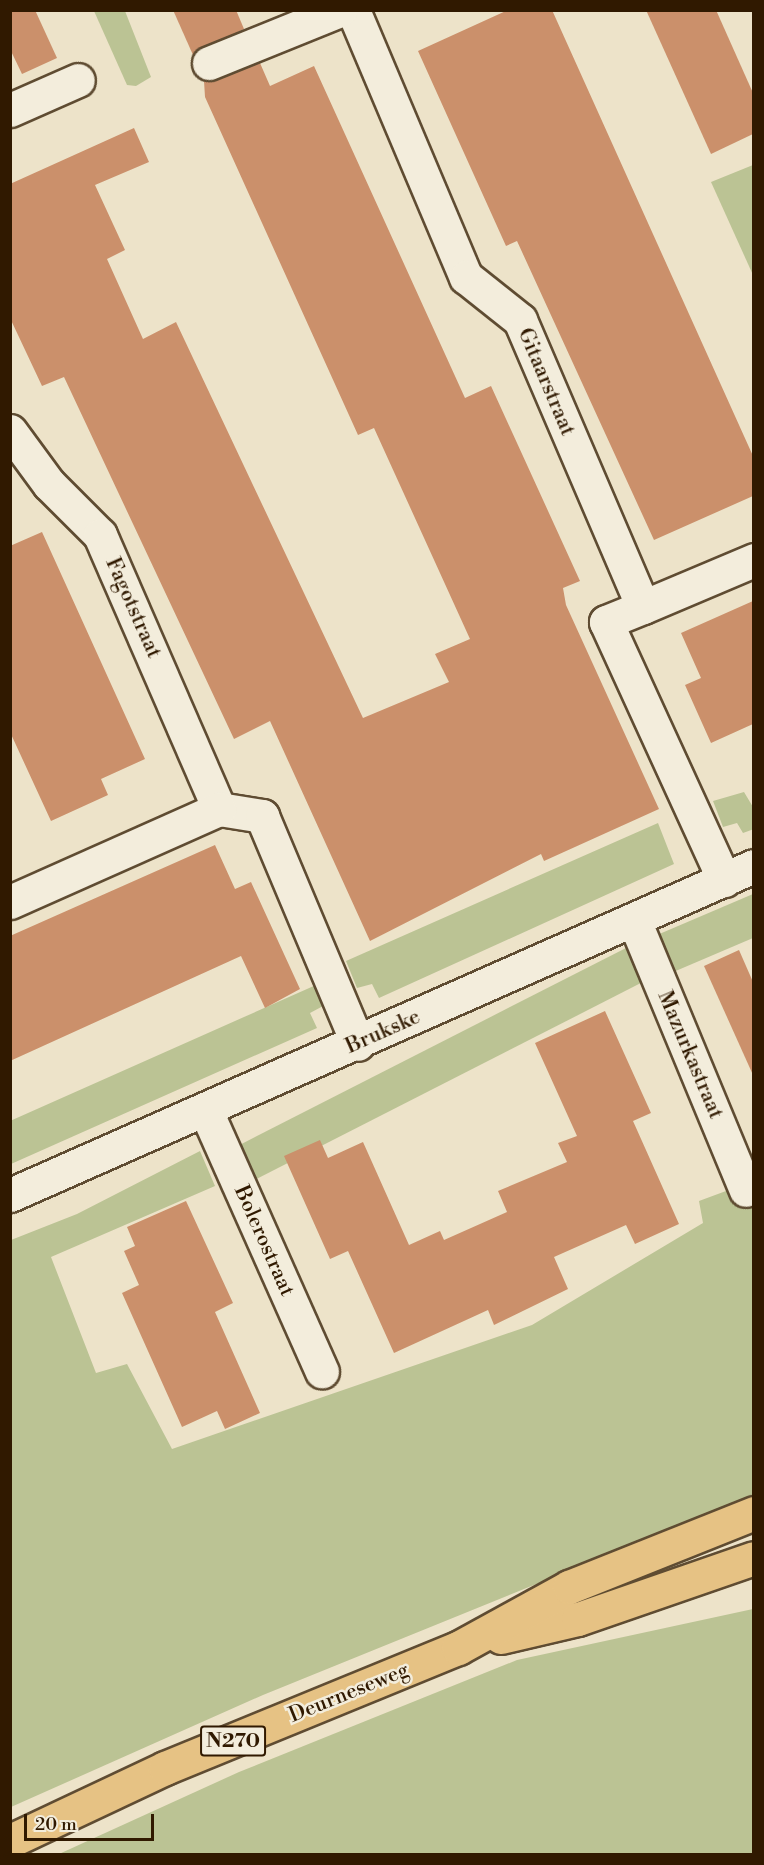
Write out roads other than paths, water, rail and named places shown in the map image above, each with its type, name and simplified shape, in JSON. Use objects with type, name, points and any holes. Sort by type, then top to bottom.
[{"type":"main road","name":"Deurneseweg","points":[[10,1841],[165,1768],[458,1648],[569,1587],[753,1513]]},
{"type":"main road","name":"Deurneseweg","points":[[458,1648],[578,1619],[753,1558]]},
{"type":"street","points":[[209,63],[340,10]]},
{"type":"street","name":"Gitaarstraat","points":[[353,10],[466,277],[520,320],[643,607]]},
{"type":"street","points":[[10,111],[78,80]]},
{"type":"street","name":"Fagotstraat","points":[[10,431],[48,484],[100,535],[219,809]]},
{"type":"street","points":[[724,880],[606,622],[753,560]]},
{"type":"street","points":[[10,902],[219,809],[262,816],[358,1044]]},
{"type":"street","name":"Brukske","points":[[10,1196],[358,1044],[753,866]]},
{"type":"street","name":"Mazurkastraat","points":[[634,920],[746,1190]]},
{"type":"street","name":"Bolerostraat","points":[[206,1111],[322,1371]]}]
